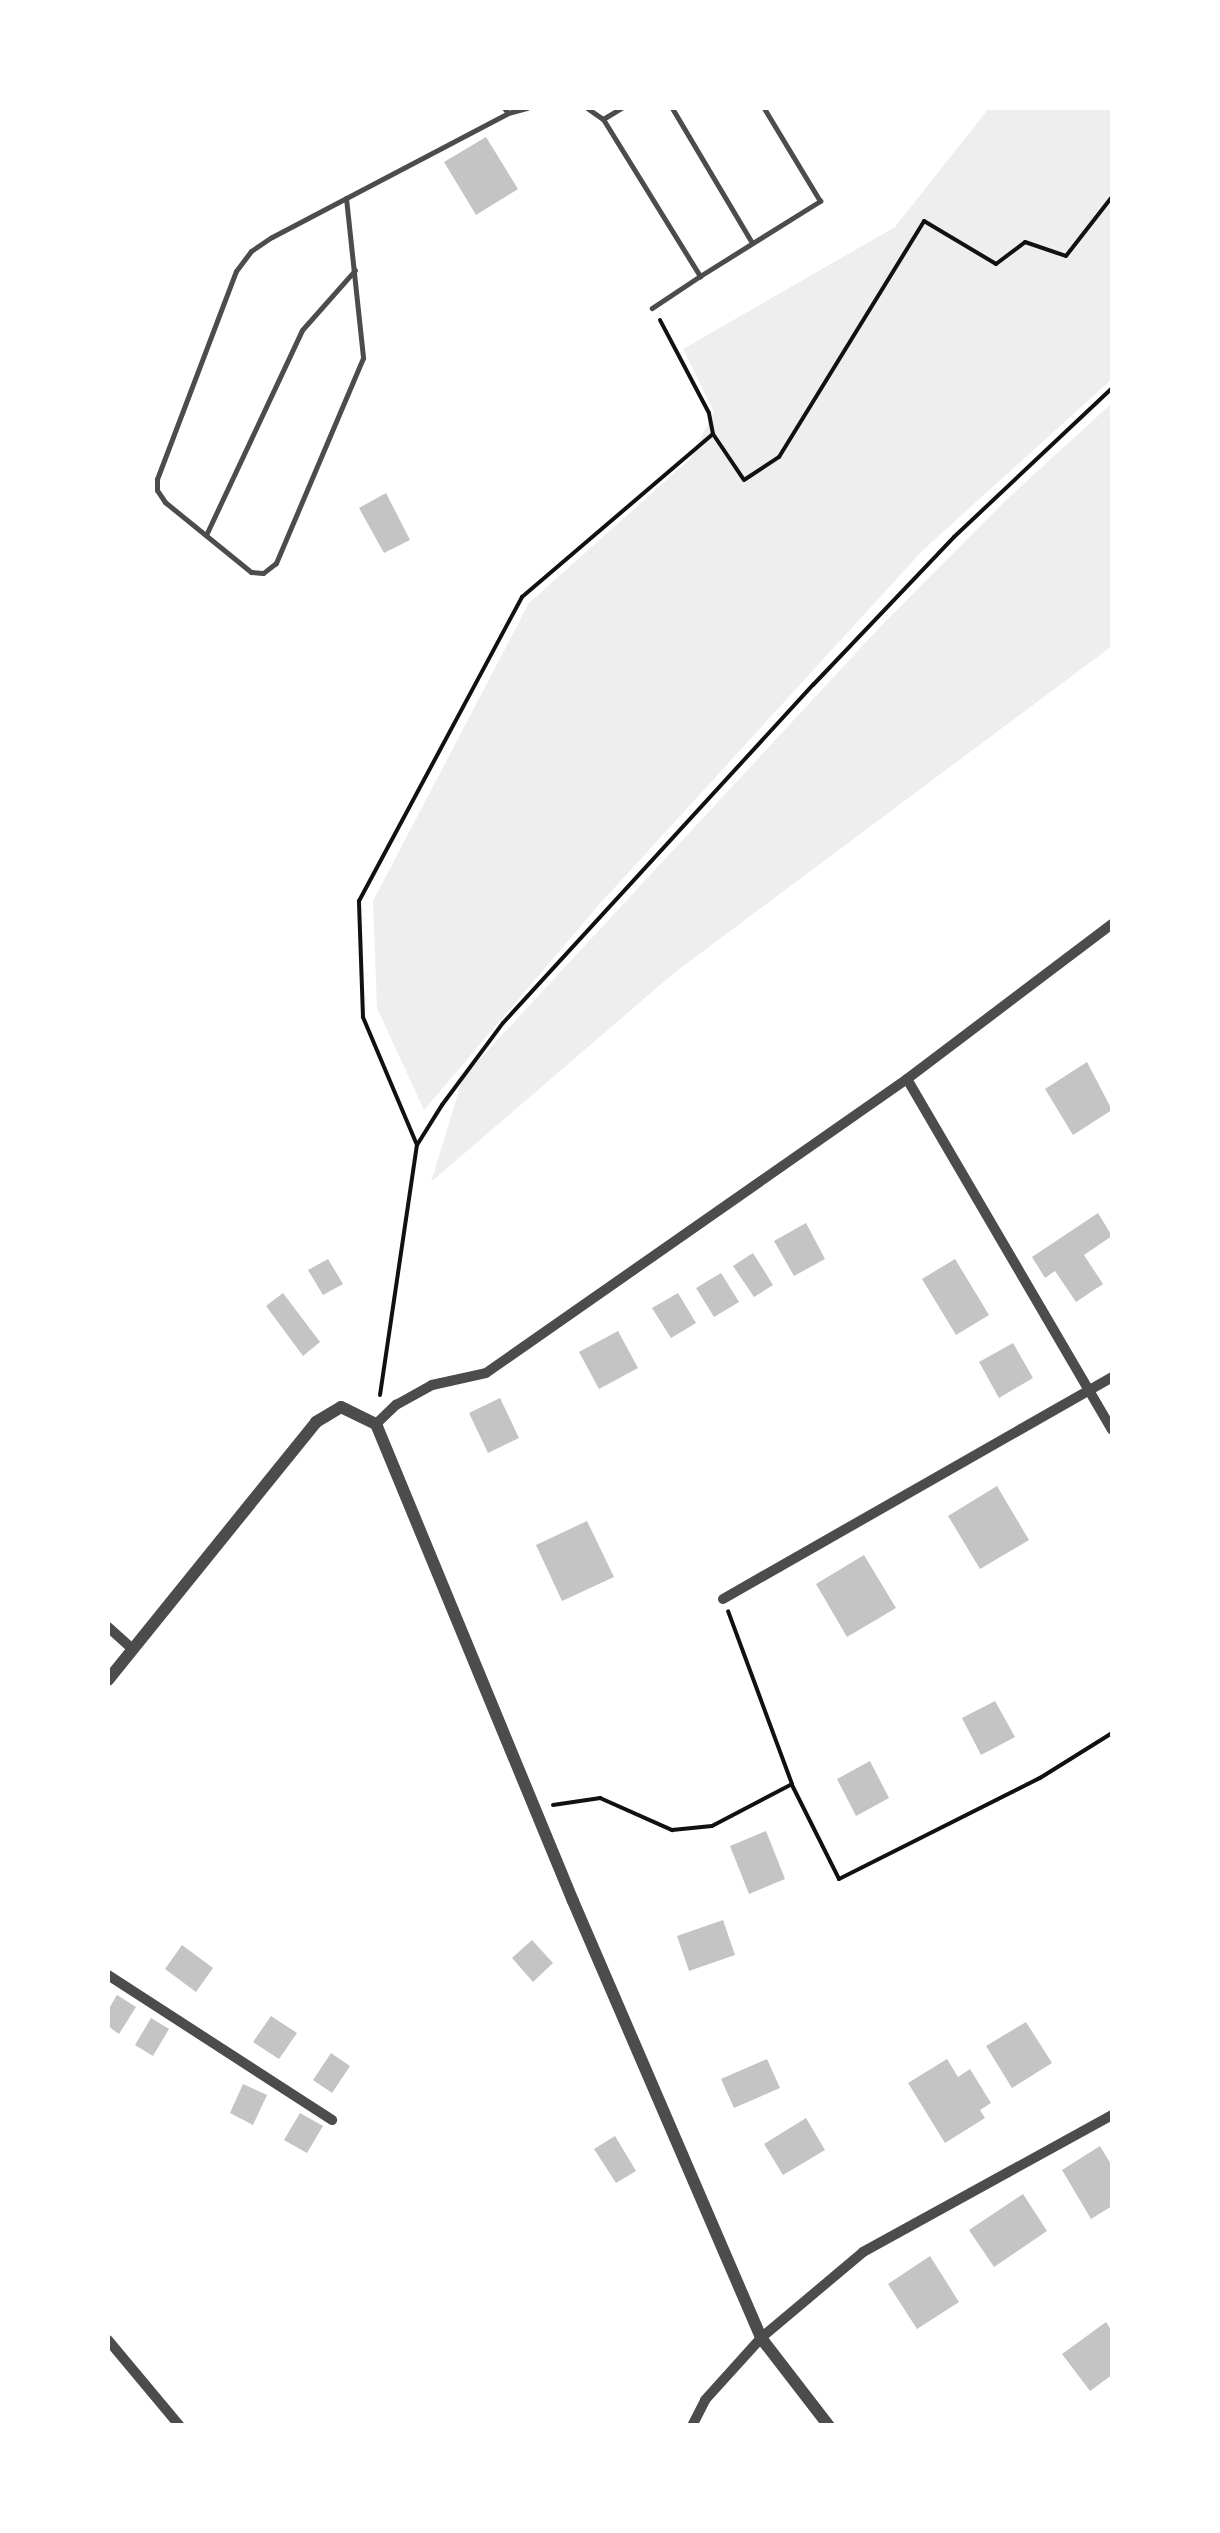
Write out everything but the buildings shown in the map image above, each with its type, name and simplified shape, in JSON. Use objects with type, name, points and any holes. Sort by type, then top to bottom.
[{"type":"street","points":[[376,1424],[396,1405],[432,1385],[486,1373],[907,1078],[1112,924]]},
{"type":"street","points":[[907,1078],[1112,1430]]},
{"type":"street","points":[[723,1599],[1112,1377]]},
{"type":"street","points":[[108,1680],[130,1647],[316,1422],[341,1407],[376,1424],[534,1808],[761,2338],[829,2426]]},
{"type":"street","points":[[108,1627],[130,1647]]},
{"type":"street","points":[[108,1975],[332,2120]]},
{"type":"street","points":[[692,2426],[704,2400],[761,2338],[863,2252],[1112,2115]]},
{"type":"street","points":[[108,2340],[180,2426]]},
{"type":"lane","points":[[346,198],[363,358],[276,563],[263,573],[251,572],[165,502],[157,490],[158,478],[236,271],[251,250],[506,110],[527,108]]},
{"type":"lane","points":[[587,108],[603,118],[700,276]]},
{"type":"lane","points":[[603,118],[621,108]]},
{"type":"lane","points":[[672,108],[752,243]]},
{"type":"lane","points":[[652,308],[820,201],[764,108]]},
{"type":"lane","points":[[206,535],[302,330],[355,270]]},
{"type":"path","points":[[652,308],[683,358],[713,423],[712,434],[744,480],[779,456],[924,221],[996,264],[1025,242],[1066,256],[1112,197]]},
{"type":"path","points":[[376,1424],[417,1146],[442,1104],[503,1023],[772,729],[954,537],[1112,388]]},
{"type":"path","points":[[417,1146],[363,1017],[359,901],[522,598],[712,434]]},
{"type":"path","points":[[723,1599],[792,1784],[839,1879],[1040,1778],[1112,1734]]},
{"type":"path","points":[[534,1808],[600,1798],[672,1830],[712,1826],[792,1784]]},
{"type":"shaded area","points":[[989,108],[1112,108],[1112,379],[922,551],[597,907],[424,1110],[377,1008],[373,901],[529,603],[690,459],[714,412],[683,349],[895,227]]},
{"type":"shaded area","points":[[1112,403],[1112,646],[674,973],[431,1182],[463,1077],[879,628],[1006,500]]}]
